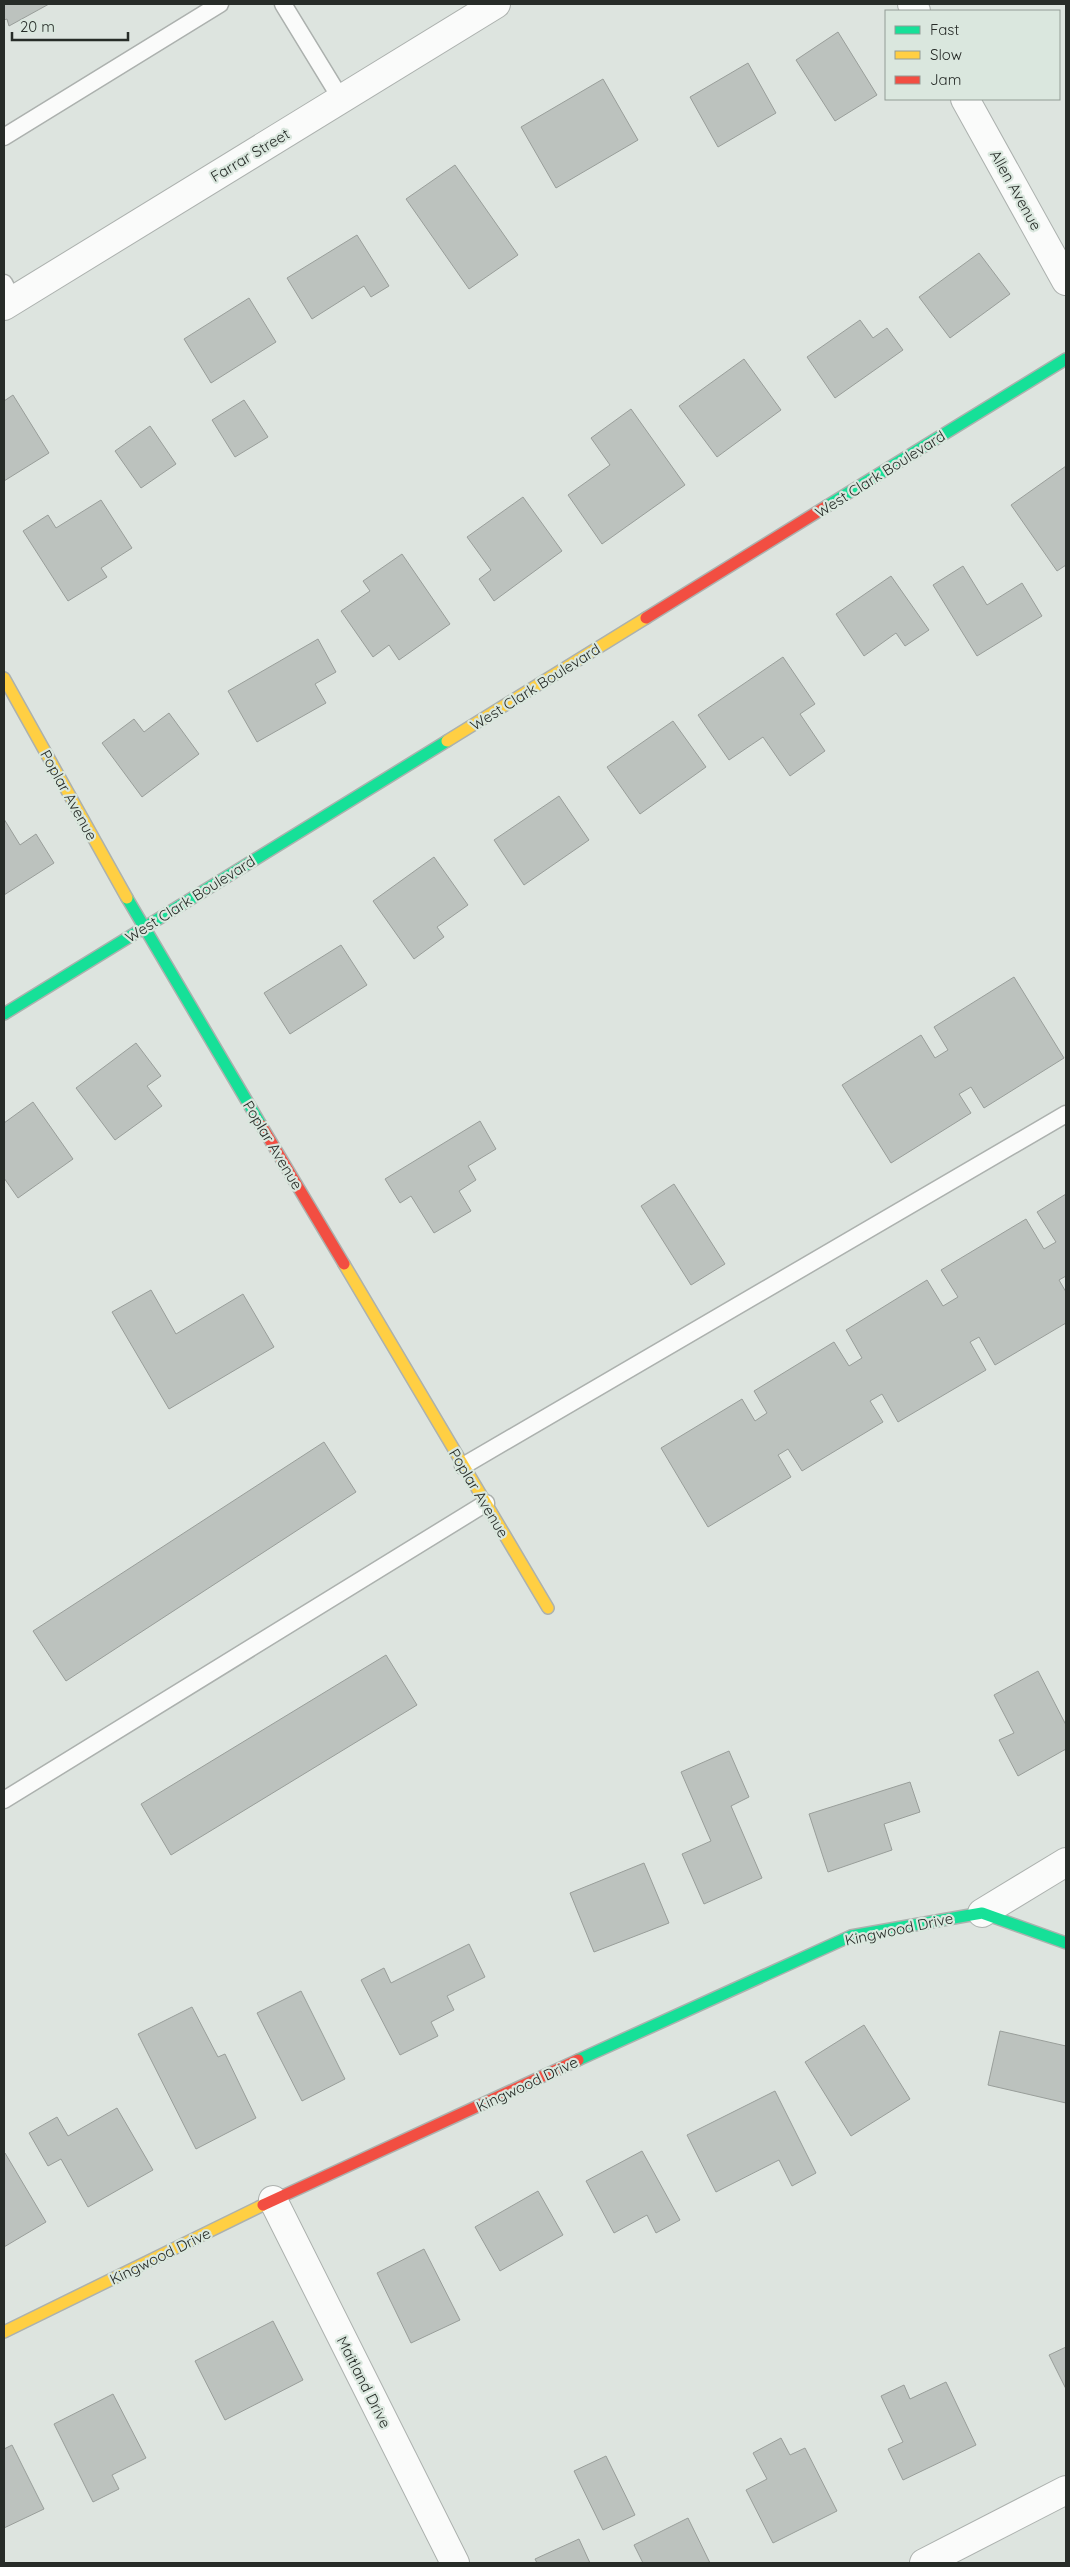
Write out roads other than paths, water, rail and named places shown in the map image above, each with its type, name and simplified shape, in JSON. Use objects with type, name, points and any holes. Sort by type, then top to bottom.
[{"type":"street","name":"Farrar Street","points":[[7,296],[341,99],[496,4]]},
{"type":"street","name":"Allen Avenue","points":[[966,100],[1066,280]]},
{"type":"street","name":"West Clark Boulevard","points":[[4,1014],[1066,359]]},
{"type":"street","name":"Poplar Avenue","points":[[4,678],[144,928],[548,1608]]},
{"type":"street","points":[[982,1912],[1066,1862]]},
{"type":"street","points":[[982,1912],[1066,1943]]},
{"type":"street","name":"Kingwood Drive","points":[[4,2332],[273,2200],[851,1936],[982,1912]]},
{"type":"street","name":"Maitland Drive","points":[[273,2200],[455,2563]]},
{"type":"street","points":[[924,2563],[1066,2490]]},
{"type":"lane","points":[[4,137],[220,4]]},
{"type":"lane","points":[[284,4],[341,99]]},
{"type":"lane","points":[[463,1466],[1066,1114]]},
{"type":"lane","points":[[4,1800],[486,1504]]}]
